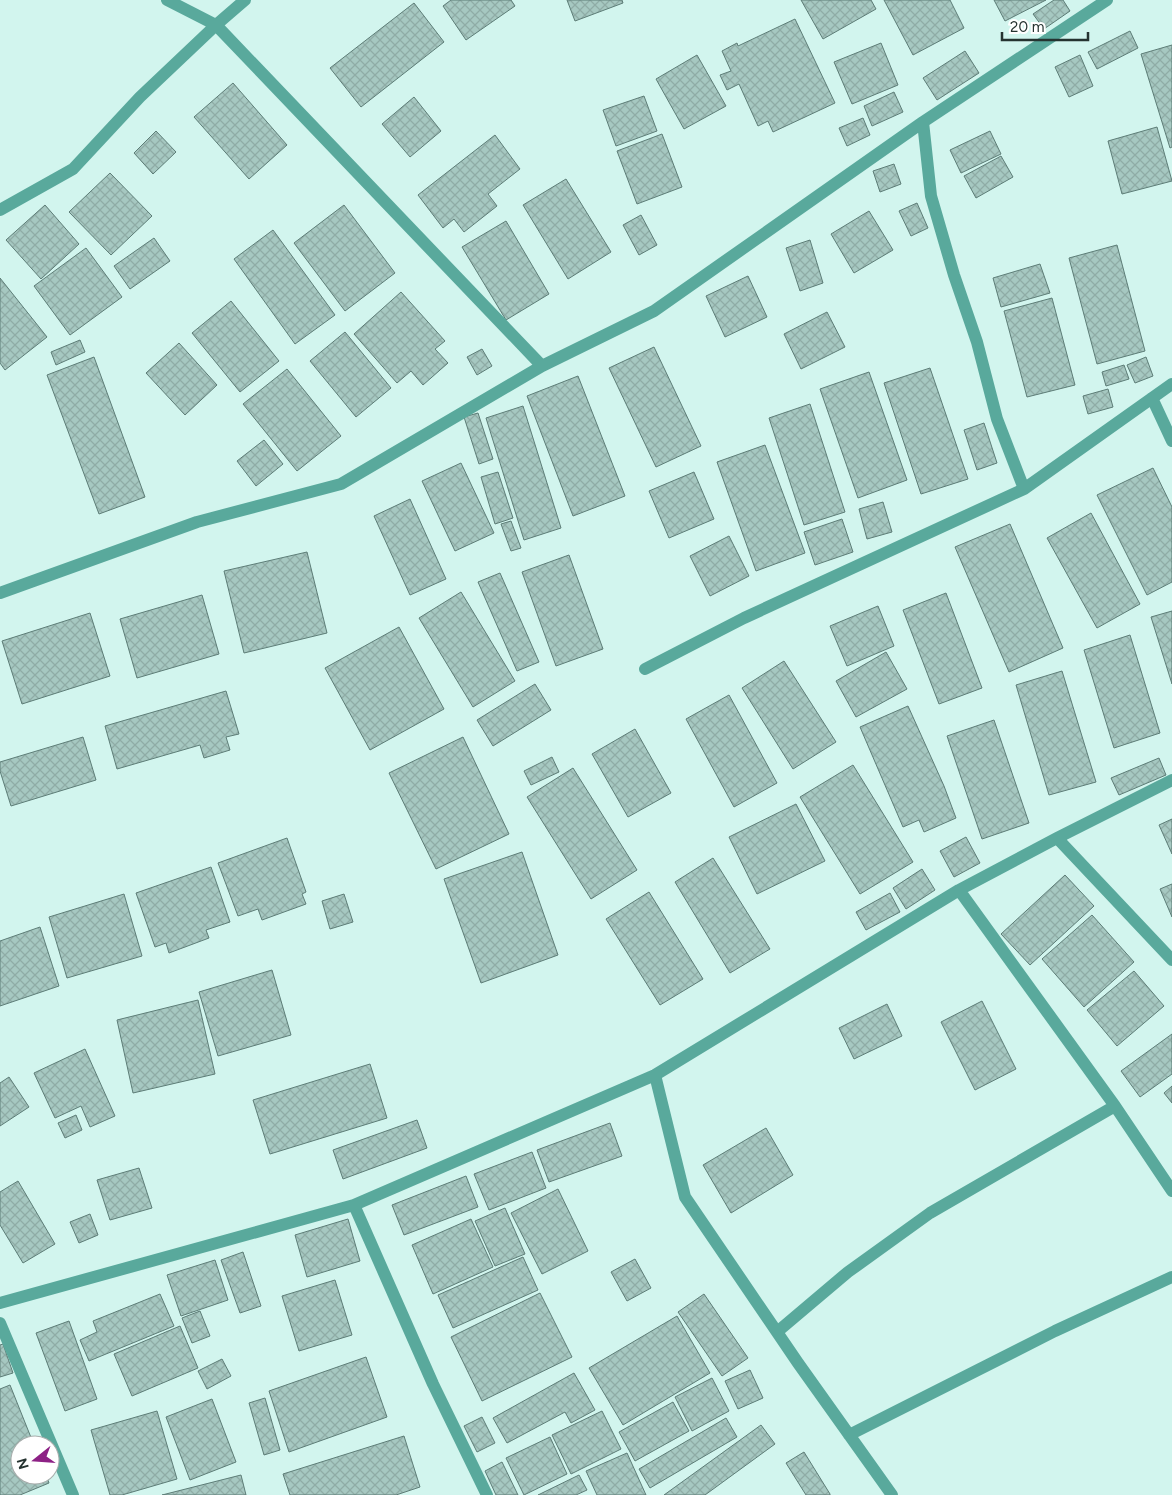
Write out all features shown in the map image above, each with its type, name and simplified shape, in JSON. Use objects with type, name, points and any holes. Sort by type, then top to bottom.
[{"type":"street","points":[[167,0],[216,25],[542,366]]},
{"type":"street","points":[[0,210],[73,169],[140,98],[216,25],[245,0]]},
{"type":"street","points":[[0,593],[197,522],[341,484],[542,366],[654,311],[923,122],[1107,0]]},
{"type":"street","points":[[923,122],[931,196],[954,275],[977,342],[996,419],[1024,489]]},
{"type":"street","points":[[646,669],[744,618],[1024,489],[1172,384]]},
{"type":"street","points":[[1152,398],[1172,441]]},
{"type":"street","points":[[0,1302],[354,1204],[655,1075],[959,890],[1172,780]]},
{"type":"street","points":[[1057,838],[1172,960]]},
{"type":"street","points":[[959,890],[1115,1106],[1172,1191]]},
{"type":"street","points":[[655,1075],[685,1197],[892,1495]]},
{"type":"street","points":[[777,1332],[848,1272],[930,1213],[1115,1106]]},
{"type":"street","points":[[354,1204],[433,1384],[487,1495]]},
{"type":"street","points":[[849,1435],[1054,1331],[1172,1277]]},
{"type":"street","points":[[0,1323],[73,1495]]},
{"type":"building","points":[[451,0],[511,0],[515,6],[466,40],[443,6]]},
{"type":"building","points":[[567,0],[622,0],[623,3],[575,21]]},
{"type":"building","points":[[801,0],[871,0],[876,9],[823,39]]},
{"type":"building","points":[[884,0],[950,0],[964,28],[913,55]]},
{"type":"building","points":[[994,0],[1046,0],[1005,21]]},
{"type":"building","points":[[1054,0],[1063,0],[1070,11],[1044,29],[1033,14]]},
{"type":"building","points":[[414,3],[444,42],[361,107],[330,68]]},
{"type":"building","points":[[795,19],[835,103],[773,132],[768,121],[758,126],[739,84],[727,90],[720,75],[731,71],[722,51],[737,43],[738,46]]},
{"type":"building","points":[[1130,31],[1138,48],[1097,69],[1088,52]]},
{"type":"building","points":[[881,43],[898,85],[852,104],[834,62]]},
{"type":"building","points":[[1172,45],[1172,147],[1170,148],[1141,54]]},
{"type":"building","points":[[965,51],[979,73],[937,100],[923,78]]},
{"type":"building","points":[[697,55],[726,106],[684,129],[656,79]]},
{"type":"building","points":[[1080,55],[1093,86],[1069,97],[1055,67]]},
{"type":"building","points":[[233,83],[287,145],[249,179],[194,117]]},
{"type":"building","points":[[894,92],[903,112],[872,126],[864,106]]},
{"type":"building","points":[[644,96],[657,131],[616,146],[603,110]]},
{"type":"building","points":[[414,97],[441,131],[410,157],[382,124]]},
{"type":"building","points":[[863,118],[870,135],[847,146],[839,128]]},
{"type":"building","points":[[1157,127],[1172,181],[1122,194],[1108,141]]},
{"type":"building","points":[[156,131],[176,152],[153,174],[134,153]]},
{"type":"building","points":[[990,131],[1001,154],[961,173],[950,150]]},
{"type":"building","points":[[662,134],[682,187],[637,204],[617,151]]},
{"type":"building","points":[[495,135],[520,169],[488,194],[497,206],[464,232],[454,219],[443,228],[418,195]]},
{"type":"building","points":[[1001,156],[1013,177],[976,198],[964,176]]},
{"type":"building","points":[[894,164],[901,184],[880,192],[873,171]]},
{"type":"building","points":[[110,173],[152,216],[111,255],[69,212]]},
{"type":"building","points":[[566,179],[611,252],[568,279],[523,205]]},
{"type":"building","points":[[917,203],[928,228],[911,236],[899,211]]},
{"type":"building","points":[[45,205],[79,244],[41,279],[6,240]]},
{"type":"building","points":[[344,205],[395,273],[345,311],[294,243]]},
{"type":"building","points":[[869,211],[893,250],[854,273],[831,234]]},
{"type":"building","points":[[641,215],[657,245],[639,255],[623,225]]},
{"type":"building","points":[[506,221],[549,294],[506,320],[462,247]]},
{"type":"building","points":[[273,230],[335,315],[295,344],[234,259]]},
{"type":"building","points":[[154,238],[170,261],[130,289],[114,266]]},
{"type":"building","points":[[810,240],[823,283],[800,291],[786,248]]},
{"type":"building","points":[[1117,245],[1145,351],[1097,364],[1069,258]]},
{"type":"building","points":[[86,248],[122,297],[70,335],[34,286]]},
{"type":"building","points":[[1040,264],[1050,293],[1001,307],[993,278]]},
{"type":"building","points":[[748,276],[767,317],[725,337],[706,296]]},
{"type":"building","points":[[0,278],[47,337],[5,370],[0,363]]},
{"type":"building","points":[[401,292],[445,341],[435,349],[448,363],[423,385],[411,371],[397,383],[354,334]]},
{"type":"building","points":[[1052,298],[1075,385],[1027,397],[1004,311]]},
{"type":"building","points":[[231,301],[279,361],[240,392],[192,333]]},
{"type":"building","points":[[827,312],[845,347],[801,369],[784,334]]},
{"type":"building","points":[[345,332],[391,388],[356,417],[310,361]]},
{"type":"building","points":[[80,340],[85,352],[56,365],[51,352]]},
{"type":"building","points":[[179,343],[217,385],[185,415],[146,373]]},
{"type":"building","points":[[654,347],[701,446],[656,467],[609,368]]},
{"type":"building","points":[[482,349],[492,366],[477,375],[467,357]]},
{"type":"building","points":[[94,357],[145,497],[99,514],[47,375]]},
{"type":"building","points":[[1146,357],[1153,376],[1135,383],[1127,365]]},
{"type":"building","points":[[1124,365],[1129,379],[1106,386],[1102,372]]},
{"type":"building","points":[[930,368],[968,479],[921,494],[884,383]]},
{"type":"building","points":[[287,369],[341,436],[297,471],[243,404]]},
{"type":"building","points":[[869,372],[907,480],[858,498],[820,389]]},
{"type":"building","points":[[578,376],[625,496],[573,516],[527,396]]},
{"type":"building","points":[[1108,389],[1113,407],[1088,414],[1083,396]]},
{"type":"building","points":[[810,404],[845,512],[804,525],[769,418]]},
{"type":"building","points":[[523,406],[561,528],[524,540],[486,418]]},
{"type":"building","points":[[478,413],[493,459],[479,464],[464,417]]},
{"type":"building","points":[[984,423],[997,463],[977,470],[964,430]]},
{"type":"building","points":[[264,440],[283,464],[256,486],[237,461]]},
{"type":"building","points":[[765,445],[805,553],[756,571],[717,462]]},
{"type":"building","points":[[461,463],[494,533],[455,551],[422,481]]},
{"type":"building","points":[[1153,468],[1172,507],[1172,582],[1147,595],[1097,495]]},
{"type":"building","points":[[498,472],[513,518],[495,524],[481,477]]},
{"type":"building","points":[[694,472],[714,519],[669,538],[649,491]]},
{"type":"building","points":[[410,499],[446,579],[410,595],[374,516]]},
{"type":"building","points":[[883,502],[892,532],[867,539],[859,509]]},
{"type":"building","points":[[1091,513],[1140,604],[1097,628],[1047,538]]},
{"type":"building","points":[[842,519],[853,552],[815,565],[804,532]]},
{"type":"building","points":[[511,521],[521,548],[511,551],[501,524]]},
{"type":"building","points":[[1010,524],[1063,648],[1009,672],[955,547]]},
{"type":"building","points":[[729,536],[749,576],[710,596],[690,556]]},
{"type":"building","points":[[307,552],[327,633],[244,653],[224,571]]},
{"type":"building","points":[[569,555],[603,649],[556,666],[522,572]]},
{"type":"building","points":[[500,573],[539,662],[517,671],[478,582]]},
{"type":"building","points":[[461,592],[515,681],[473,707],[419,618]]},
{"type":"building","points":[[946,593],[982,688],[939,704],[903,610]]},
{"type":"building","points":[[202,595],[219,654],[137,678],[120,619]]},
{"type":"building","points":[[878,606],[894,646],[847,666],[830,626]]},
{"type":"building","points":[[1172,611],[1172,684],[1151,617]]},
{"type":"building","points":[[90,613],[110,676],[22,704],[2,641]]},
{"type":"building","points":[[399,627],[444,709],[370,750],[325,668]]},
{"type":"building","points":[[1130,635],[1160,733],[1114,748],[1084,650]]},
{"type":"building","points":[[886,652],[907,689],[856,717],[836,681]]},
{"type":"building","points":[[784,661],[836,742],[793,769],[742,688]]},
{"type":"building","points":[[1062,671],[1096,782],[1049,795],[1016,685]]},
{"type":"building","points":[[535,684],[551,710],[493,746],[477,720]]},
{"type":"building","points":[[226,691],[239,734],[226,737],[230,750],[204,758],[200,745],[117,769],[105,726]]},
{"type":"building","points":[[729,695],[777,783],[734,807],[686,719]]},
{"type":"building","points":[[908,706],[944,786],[956,818],[924,832],[919,820],[903,827],[860,727]]},
{"type":"building","points":[[994,720],[1029,823],[982,839],[947,736]]},
{"type":"building","points":[[635,729],[671,793],[628,817],[592,754]]},
{"type":"building","points":[[83,737],[96,780],[11,806],[0,771],[0,762]]},
{"type":"building","points":[[463,737],[509,834],[436,869],[389,773]]},
{"type":"building","points":[[552,757],[559,772],[531,785],[524,771]]},
{"type":"building","points":[[1159,758],[1166,775],[1119,795],[1111,778]]},
{"type":"building","points":[[853,765],[913,862],[860,894],[800,797]]},
{"type":"building","points":[[573,768],[637,870],[591,899],[527,797]]},
{"type":"building","points":[[796,804],[825,861],[757,894],[729,837]]},
{"type":"building","points":[[1172,819],[1172,854],[1159,825]]},
{"type":"building","points":[[966,837],[980,863],[954,877],[940,851]]},
{"type":"building","points":[[287,838],[306,892],[302,894],[306,904],[262,920],[258,909],[238,916],[218,863]]},
{"type":"building","points":[[522,852],[558,955],[481,983],[444,879]]},
{"type":"building","points":[[713,858],[770,949],[730,973],[675,882]]},
{"type":"building","points":[[211,867],[230,922],[206,930],[209,938],[169,953],[166,943],[155,947],[136,893]]},
{"type":"building","points":[[922,869],[935,890],[906,909],[893,888]]},
{"type":"building","points":[[1065,875],[1094,906],[1030,965],[1001,934]]},
{"type":"building","points":[[1172,884],[1172,917],[1160,889]]},
{"type":"building","points":[[649,892],[703,979],[660,1005],[606,919]]},
{"type":"building","points":[[890,893],[900,912],[866,930],[856,912]]},
{"type":"building","points":[[124,894],[142,956],[67,978],[49,917]]},
{"type":"building","points":[[344,894],[353,922],[330,929],[322,901]]},
{"type":"building","points":[[1092,915],[1134,962],[1084,1007],[1042,959]]},
{"type":"building","points":[[40,927],[59,986],[0,1006],[0,941]]},
{"type":"building","points":[[272,970],[291,1035],[218,1056],[199,992]]},
{"type":"building","points":[[1134,971],[1164,1006],[1117,1046],[1087,1010]]},
{"type":"building","points":[[198,1000],[215,1074],[133,1093],[117,1020]]},
{"type":"building","points":[[982,1001],[1016,1069],[975,1090],[941,1022]]},
{"type":"building","points":[[887,1004],[902,1036],[854,1059],[839,1028]]},
{"type":"building","points":[[1172,1034],[1172,1074],[1140,1097],[1121,1071]]},
{"type":"building","points":[[85,1049],[115,1116],[90,1127],[81,1106],[55,1118],[34,1073]]},
{"type":"building","points":[[370,1064],[387,1118],[270,1154],[253,1100]]},
{"type":"building","points":[[9,1077],[29,1107],[0,1126],[0,1083]]},
{"type":"building","points":[[1172,1086],[1172,1103],[1164,1093]]},
{"type":"building","points":[[76,1115],[82,1130],[65,1138],[58,1123]]},
{"type":"building","points":[[417,1120],[427,1148],[343,1179],[333,1150]]},
{"type":"building","points":[[610,1123],[622,1156],[549,1182],[537,1150]]},
{"type":"building","points":[[766,1128],[793,1175],[731,1213],[703,1165]]},
{"type":"building","points":[[532,1152],[546,1188],[489,1210],[474,1174]]},
{"type":"building","points":[[139,1168],[152,1208],[110,1220],[97,1180]]},
{"type":"building","points":[[466,1176],[478,1207],[404,1235],[392,1205]]},
{"type":"building","points":[[18,1181],[55,1244],[23,1263],[0,1225],[0,1192]]},
{"type":"building","points":[[558,1189],[588,1251],[542,1274],[511,1213]]},
{"type":"building","points":[[505,1208],[525,1254],[495,1266],[475,1221]]},
{"type":"building","points":[[90,1214],[98,1235],[79,1243],[70,1222]]},
{"type":"building","points":[[348,1219],[360,1261],[307,1277],[295,1235]]},
{"type":"building","points":[[471,1219],[493,1267],[433,1294],[412,1245]]},
{"type":"building","points":[[243,1252],[261,1306],[240,1313],[221,1260]]},
{"type":"building","points":[[523,1257],[538,1290],[453,1328],[438,1295]]},
{"type":"building","points":[[635,1259],[651,1288],[627,1301],[611,1272]]},
{"type":"building","points":[[215,1260],[228,1300],[181,1316],[167,1275]]},
{"type":"building","points":[[335,1280],[352,1335],[299,1351],[282,1296]]},
{"type":"building","points":[[540,1293],[572,1357],[482,1401],[451,1337]]},
{"type":"building","points":[[160,1294],[174,1326],[89,1361],[80,1340],[97,1332],[93,1321]]},
{"type":"building","points":[[704,1294],[748,1358],[722,1376],[678,1312]]},
{"type":"building","points":[[200,1311],[210,1336],[192,1343],[182,1318]]},
{"type":"building","points":[[677,1316],[710,1373],[623,1425],[589,1368]]},
{"type":"building","points":[[69,1321],[97,1399],[65,1411],[36,1333]]},
{"type":"building","points":[[180,1326],[198,1368],[132,1396],[114,1354]]},
{"type":"building","points":[[3,1344],[13,1373],[0,1377],[0,1345]]},
{"type":"building","points":[[366,1357],[387,1417],[289,1452],[269,1391]]},
{"type":"building","points":[[222,1359],[231,1376],[207,1389],[198,1371]]},
{"type":"building","points":[[750,1370],[763,1398],[738,1409],[725,1381]]},
{"type":"building","points":[[574,1373],[595,1410],[571,1423],[565,1412],[507,1443],[493,1418]]},
{"type":"building","points":[[712,1378],[729,1411],[692,1431],[675,1397]]},
{"type":"building","points":[[10,1385],[30,1435],[10,1435],[10,1485],[44,1485],[20,1495],[0,1495],[0,1389]]},
{"type":"building","points":[[265,1398],[280,1450],[264,1455],[249,1403]]},
{"type":"building","points":[[212,1399],[236,1462],[190,1480],[166,1417]]},
{"type":"building","points":[[673,1402],[689,1431],[635,1461],[619,1432]]},
{"type":"building","points":[[157,1411],[177,1479],[122,1495],[110,1495],[91,1430]]},
{"type":"building","points":[[602,1411],[621,1449],[571,1474],[552,1435]]},
{"type":"building","points":[[482,1417],[495,1443],[477,1452],[464,1426]]},
{"type":"building","points":[[726,1418],[737,1437],[650,1488],[639,1469]]},
{"type":"building","points":[[761,1425],[775,1444],[705,1495],[664,1495]]},
{"type":"building","points":[[404,1436],[420,1487],[396,1495],[290,1495],[283,1474]]},
{"type":"building","points":[[550,1437],[567,1474],[524,1495],[506,1458]]},
{"type":"building","points":[[804,1452],[830,1495],[806,1495],[786,1463]]},
{"type":"building","points":[[627,1453],[646,1495],[597,1495],[586,1471]]},
{"type":"building","points":[[502,1462],[518,1495],[496,1495],[485,1471]]},
{"type":"building","points":[[241,1475],[246,1495],[162,1495]]},
{"type":"building","points":[[579,1475],[587,1490],[576,1495],[538,1495]]}]
